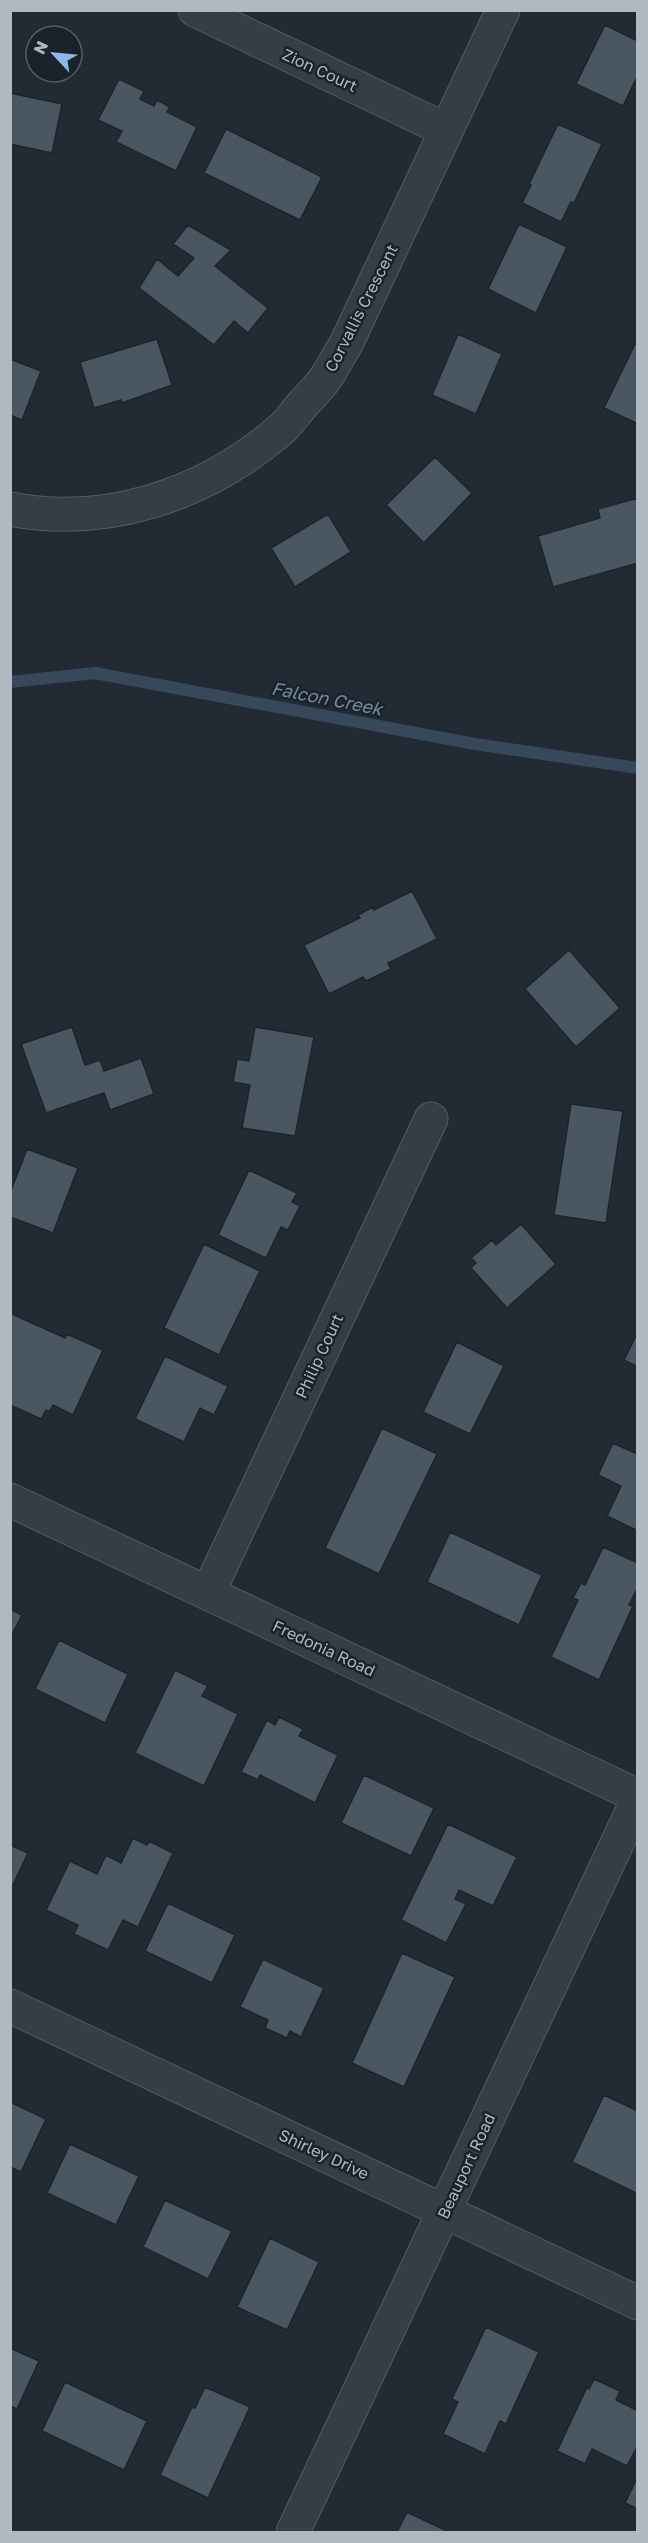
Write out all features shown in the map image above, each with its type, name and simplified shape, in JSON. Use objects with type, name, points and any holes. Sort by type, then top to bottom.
[{"type":"street","name":"Zion Court","points":[[195,10],[446,130]]},
{"type":"street","name":"Corvallis Crescent","points":[[10,509],[60,514],[98,513],[169,497],[203,483],[279,432],[316,391],[346,344],[503,10]]},
{"type":"street","name":"Philip Court","points":[[208,1593],[431,1119]]},
{"type":"street","name":"Fredonia Road","points":[[10,1500],[638,1797]]},
{"type":"street","name":"Beauport Road","points":[[293,2532],[638,1797]]},
{"type":"street","name":"Shirley Drive","points":[[10,2006],[638,2303]]},
{"type":"building","points":[[605,25],[638,41],[638,75],[623,106],[576,84]]},
{"type":"building","points":[[119,79],[144,91],[140,99],[154,106],[157,100],[170,107],[167,112],[197,127],[176,171],[116,142],[122,131],[98,120]]},
{"type":"building","points":[[10,93],[62,104],[52,153],[10,144]]},
{"type":"building","points":[[558,124],[602,144],[574,203],[571,202],[561,222],[522,203]]},
{"type":"building","points":[[226,129],[322,177],[300,220],[204,173]]},
{"type":"building","points":[[519,224],[567,247],[536,313],[488,289]]},
{"type":"building","points":[[188,225],[231,250],[215,266],[268,308],[248,333],[234,321],[214,345],[139,288],[157,259],[178,276],[194,258],[173,244]]},
{"type":"building","points":[[458,334],[502,354],[476,414],[432,395]]},
{"type":"building","points":[[157,339],[172,385],[122,403],[121,400],[94,408],[80,362]]},
{"type":"building","points":[[635,344],[638,345],[638,424],[604,408]]},
{"type":"building","points":[[10,359],[41,371],[22,420],[10,415]]},
{"type":"building","points":[[435,457],[472,493],[424,543],[386,505]]},
{"type":"building","points":[[638,498],[638,563],[553,587],[538,536],[600,518],[598,509]]},
{"type":"building","points":[[328,514],[351,552],[295,587],[271,548]]},
{"type":"building","points":[[412,891],[437,939],[388,963],[391,969],[366,981],[363,977],[329,994],[304,945],[360,918],[358,915],[373,907],[374,910]]},
{"type":"building","points":[[569,950],[620,1008],[576,1047],[525,989]]},
{"type":"building","points":[[72,1027],[85,1065],[100,1060],[104,1071],[141,1058],[154,1094],[110,1110],[104,1093],[46,1113],[21,1044]]},
{"type":"building","points":[[255,1027],[314,1037],[295,1136],[242,1128],[250,1085],[233,1082],[237,1059],[249,1061]]},
{"type":"building","points":[[571,1104],[623,1111],[606,1223],[554,1215]]},
{"type":"building","points":[[27,1149],[78,1168],[53,1233],[10,1217],[10,1193]]},
{"type":"building","points":[[249,1170],[297,1193],[292,1202],[300,1206],[288,1230],[281,1227],[266,1258],[218,1235]]},
{"type":"building","points":[[521,1224],[556,1264],[507,1308],[471,1268],[476,1263],[471,1258],[492,1240],[496,1245]]},
{"type":"building","points":[[204,1244],[260,1271],[219,1355],[164,1328]]},
{"type":"building","points":[[10,1313],[65,1338],[67,1334],[103,1350],[73,1415],[53,1405],[50,1411],[46,1410],[41,1419],[10,1405]]},
{"type":"building","points":[[638,1332],[638,1367],[624,1360]]},
{"type":"building","points":[[457,1342],[504,1366],[470,1434],[423,1412]]},
{"type":"building","points":[[165,1356],[228,1386],[214,1415],[200,1408],[184,1442],[135,1419]]},
{"type":"building","points":[[382,1428],[437,1454],[379,1574],[325,1548]]},
{"type":"building","points":[[613,1443],[637,1454],[638,1452],[638,1531],[607,1516],[621,1486],[598,1475]]},
{"type":"building","points":[[450,1532],[542,1575],[519,1625],[427,1582]]},
{"type":"building","points":[[603,1547],[638,1563],[638,1587],[629,1605],[633,1606],[599,1680],[551,1657],[578,1600],[573,1598],[581,1583],[585,1585]]},
{"type":"building","points":[[10,1609],[22,1615],[10,1638]]},
{"type":"building","points":[[59,1640],[128,1674],[105,1723],[35,1689]]},
{"type":"building","points":[[175,1670],[208,1686],[202,1696],[238,1714],[204,1786],[135,1753]]},
{"type":"building","points":[[279,1717],[303,1729],[299,1736],[338,1755],[315,1803],[260,1775],[258,1780],[241,1772],[267,1720],[275,1725]]},
{"type":"building","points":[[364,1775],[434,1808],[411,1856],[341,1823]]},
{"type":"building","points":[[448,1824],[517,1857],[493,1906],[459,1890],[455,1899],[466,1904],[446,1943],[401,1920]]},
{"type":"building","points":[[133,1838],[147,1845],[149,1841],[173,1853],[138,1927],[123,1920],[108,1950],[74,1934],[78,1925],[46,1910],[70,1861],[97,1874],[106,1855],[121,1863]]},
{"type":"building","points":[[10,1845],[28,1853],[10,1891]]},
{"type":"building","points":[[168,1903],[235,1935],[212,1983],[145,1951]]},
{"type":"building","points":[[402,1953],[455,1977],[404,2087],[352,2063]]},
{"type":"building","points":[[263,1959],[324,1988],[301,2037],[290,2031],[287,2038],[265,2028],[268,2020],[240,2007]]},
{"type":"building","points":[[604,2095],[638,2111],[638,2194],[572,2162]]},
{"type":"building","points":[[10,2102],[46,2119],[21,2172],[10,2167]]},
{"type":"building","points":[[70,2144],[139,2176],[116,2225],[47,2193]]},
{"type":"building","points":[[165,2200],[232,2231],[208,2279],[143,2247]]},
{"type":"building","points":[[270,2238],[319,2262],[287,2330],[237,2307]]},
{"type":"building","points":[[486,2327],[539,2352],[506,2424],[500,2421],[485,2454],[443,2434],[458,2402],[452,2399]]},
{"type":"building","points":[[10,2348],[39,2361],[17,2409],[10,2406]]},
{"type":"building","points":[[594,2379],[620,2391],[616,2400],[638,2411],[638,2445],[627,2466],[592,2449],[585,2464],[557,2451],[587,2387],[589,2389]]},
{"type":"building","points":[[65,2382],[147,2421],[124,2470],[42,2431]]},
{"type":"building","points":[[205,2387],[250,2407],[208,2498],[160,2475],[192,2407],[195,2408]]},
{"type":"building","points":[[638,2476],[638,2509],[625,2503]]},
{"type":"building","points":[[407,2512],[449,2532],[397,2532]]},
{"type":"waterway","name":"Falcon Creek","points":[[10,682],[95,673],[475,744],[638,768]]}]
